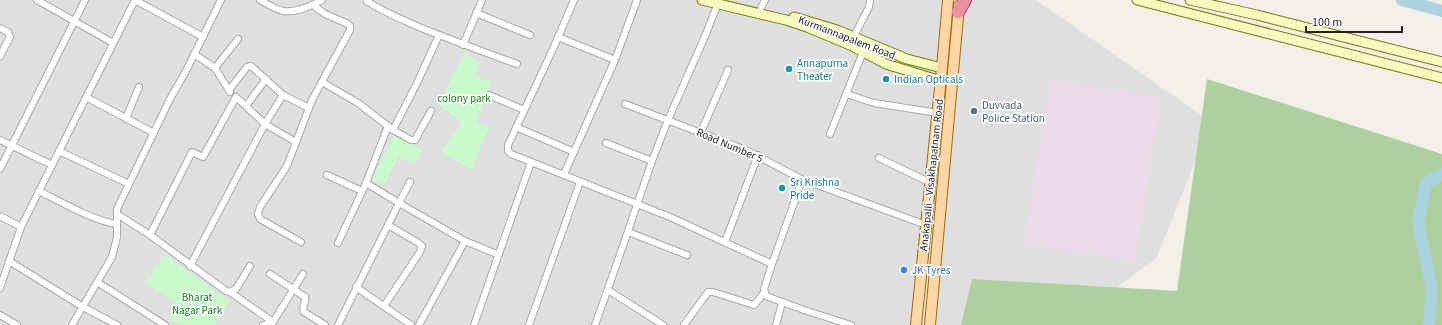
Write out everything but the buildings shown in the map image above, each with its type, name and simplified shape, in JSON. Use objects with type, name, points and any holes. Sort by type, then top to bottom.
[{"type":"highway","points":[[959,6],[965,0]]},
{"type":"main road","name":"Anakapalli - Visakhapatnam Road","points":[[916,325],[948,0]]},
{"type":"main road","name":"Anakapalli - Visakhapatnam Road","points":[[930,325],[959,6]]},
{"type":"main road","points":[[921,279],[934,281]]},
{"type":"street","points":[[37,0],[74,23],[114,44]]},
{"type":"street","points":[[0,169],[13,146],[85,0]]},
{"type":"street","points":[[0,288],[21,227],[135,0],[203,37]]},
{"type":"street","points":[[72,325],[112,256],[117,237],[117,209],[221,0]]},
{"type":"street","points":[[260,0],[284,11],[289,11],[303,5],[313,5],[322,0]]},
{"type":"street","points":[[463,45],[482,0]]},
{"type":"street","points":[[574,0],[508,144],[508,151],[511,154],[564,174],[580,182],[677,219],[772,264]]},
{"type":"street","points":[[564,174],[615,60],[637,0]]},
{"type":"street","points":[[702,0],[786,20],[852,41],[863,52],[896,67],[941,80]]},
{"type":"street","name":"Kurmannapalem Road","points":[[729,0],[763,4],[816,23],[852,41],[900,57],[942,68]]},
{"type":"street","points":[[852,41],[870,0]]},
{"type":"street","points":[[1138,0],[1442,78]]},
{"type":"street","points":[[1190,0],[1257,15],[1442,62]]},
{"type":"street","points":[[367,1],[389,14],[463,45],[516,64]]},
{"type":"street","points":[[595,325],[652,161],[718,3]]},
{"type":"street","points":[[301,242],[260,219],[258,214],[260,207],[285,170],[309,108],[350,28],[348,24],[325,14],[313,5]]},
{"type":"street","points":[[476,13],[530,36]]},
{"type":"street","points":[[0,28],[8,32],[10,37],[0,56]]},
{"type":"street","points":[[338,243],[390,128],[417,83],[439,35]]},
{"type":"street","points":[[558,37],[615,60]]},
{"type":"street","points":[[215,68],[238,39]]},
{"type":"street","points":[[830,134],[863,52]]},
{"type":"street","points":[[194,54],[215,68],[229,90],[265,124],[296,142]]},
{"type":"street","points":[[229,90],[249,66],[254,67],[283,95],[309,108]]},
{"type":"street","points":[[701,132],[728,70]]},
{"type":"street","points":[[246,106],[266,79]]},
{"type":"street","points":[[322,82],[358,103],[390,128],[411,140],[415,140],[432,111]]},
{"type":"street","points":[[126,118],[139,87]]},
{"type":"street","points":[[847,94],[874,103],[938,113]]},
{"type":"street","points":[[190,266],[265,124],[283,95]]},
{"type":"street","points":[[489,95],[524,110]]},
{"type":"street","points":[[86,97],[154,133]]},
{"type":"street","points":[[150,235],[192,152],[203,157],[236,97]]},
{"type":"street","name":"Road Number 5","points":[[625,104],[758,155],[802,179],[926,225]]},
{"type":"street","points":[[516,127],[574,152]]},
{"type":"street","points":[[0,140],[52,165]]},
{"type":"street","points":[[606,143],[652,161]]},
{"type":"street","points":[[59,151],[129,184]]},
{"type":"street","points":[[726,242],[758,155]]},
{"type":"street","points":[[879,158],[930,183]]},
{"type":"street","points":[[474,325],[531,162]]},
{"type":"street","points":[[327,176],[362,191]]},
{"type":"street","points":[[684,325],[708,292],[713,292],[754,305],[764,293],[772,264],[802,179]]},
{"type":"street","points":[[338,325],[410,182]]},
{"type":"street","points":[[529,325],[580,182]]},
{"type":"street","points":[[366,183],[465,241],[499,255]]},
{"type":"street","points":[[39,191],[99,220],[117,224]]},
{"type":"street","points":[[117,214],[150,235],[190,266],[274,322]]},
{"type":"street","points":[[0,216],[21,227]]},
{"type":"street","points":[[384,306],[420,252],[422,246],[388,225]]},
{"type":"street","points":[[628,232],[687,255]]},
{"type":"street","points":[[419,325],[465,241]]},
{"type":"street","points":[[9,261],[83,307],[117,325]]},
{"type":"street","points":[[230,292],[236,289],[250,266]]},
{"type":"street","points":[[270,274],[305,297],[303,308],[304,312],[325,325]]},
{"type":"street","points":[[263,325],[274,322],[303,274]]},
{"type":"street","points":[[97,282],[165,325]]},
{"type":"street","points":[[356,288],[410,325]]},
{"type":"street","points":[[608,290],[659,324]]},
{"type":"street","points":[[764,293],[769,298],[834,323],[851,325]]},
{"type":"street","points":[[776,325],[782,303]]},
{"type":"street","points":[[0,315],[17,325]]},
{"type":"shaded area","points":[[0,0],[1036,0],[1211,122],[1156,259],[1063,325],[0,325]]},
{"type":"shaded area","points":[[1051,80],[1161,97],[1135,262],[1024,244]]},
{"type":"green space","name":"colony park","points":[[464,53],[480,63],[475,76],[491,82],[476,122],[489,127],[472,170],[441,151],[462,122],[439,105]]},
{"type":"green space","points":[[1207,79],[1442,154],[1442,325],[961,325],[972,279],[1177,291]]},
{"type":"green space","points":[[394,135],[422,150],[415,165],[398,157],[384,185],[372,180]]},
{"type":"green space","name":"Bharat Nagar Park","points":[[164,254],[229,301],[215,325],[180,325],[168,318],[176,302],[145,283]]},
{"type":"waterway","points":[[1402,0],[1442,11]]},
{"type":"waterway","points":[[1429,325],[1432,290],[1418,222],[1426,183],[1442,174]]},
{"type":"place","name":"Annapurna Theater","points":[[789,69]]},
{"type":"place","name":"Indian Opticals","points":[[886,79]]},
{"type":"place","name":"Duvvada Police Station","points":[[974,111]]},
{"type":"place","name":"Sri Krishna Pride","points":[[782,188]]},
{"type":"place","name":"JK Tyres","points":[[904,270]]}]
